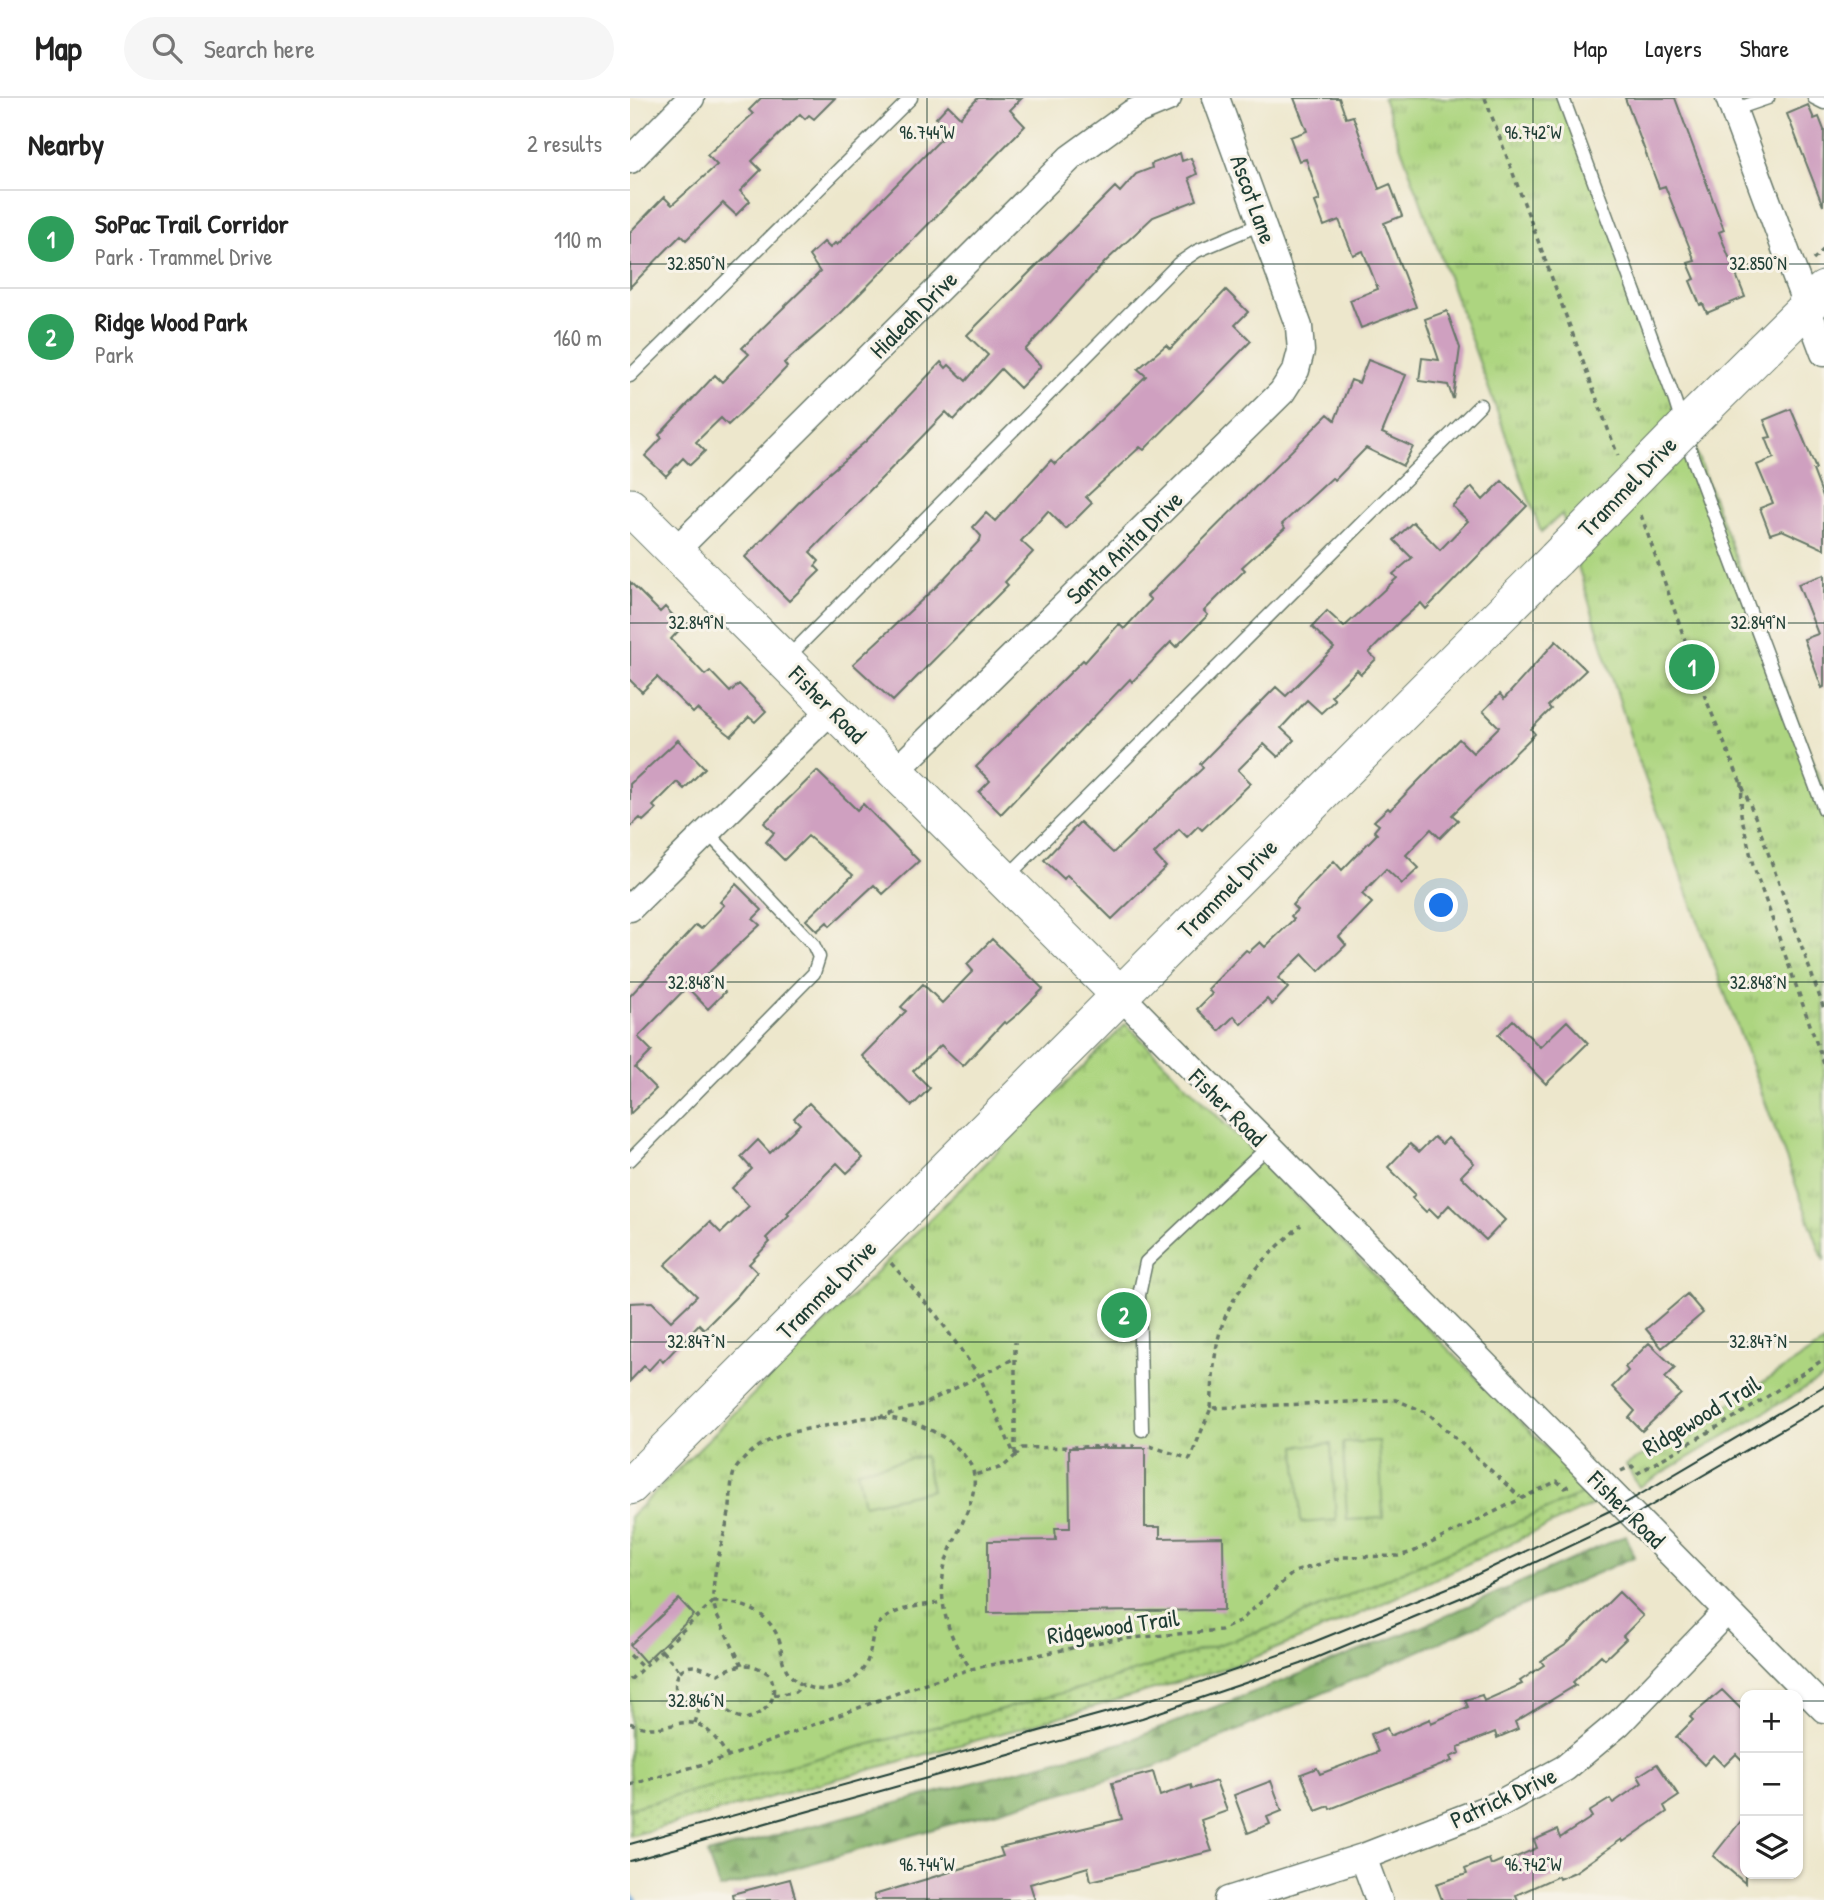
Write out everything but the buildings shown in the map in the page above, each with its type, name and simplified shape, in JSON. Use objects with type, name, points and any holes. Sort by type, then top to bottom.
[{"type":"street","points":[[630,160],[691,98]]},
{"type":"street","name":"Hialeah Drive","points":[[674,551],[1070,158],[1102,132],[1132,113],[1168,98]]},
{"type":"street","name":"Ascot Lane","points":[[1216,98],[1292,300]]},
{"type":"street","points":[[1731,104],[1815,285],[1824,353]]},
{"type":"street","name":"Trammel Drive","points":[[630,1486],[1556,559],[1683,429],[1815,285]]},
{"type":"street","name":"Santa Anita Drive","points":[[896,771],[1282,392],[1296,370],[1301,351],[1292,300]]},
{"type":"street","name":"Fisher Road","points":[[630,507],[1120,995],[1824,1709]]},
{"type":"street","points":[[630,908],[832,709]]},
{"type":"street","name":"Patrick Drive","points":[[1228,1900],[1363,1857],[1499,1804],[1565,1768],[1619,1723],[1727,1611]]},
{"type":"street","points":[[1363,1857],[1379,1900]]},
{"type":"lane","points":[[630,376],[911,98]]},
{"type":"lane","points":[[1563,98],[1824,809]]},
{"type":"lane","points":[[1731,104],[1768,98]]},
{"type":"lane","points":[[1814,98],[1824,103]]},
{"type":"lane","points":[[784,660],[1178,264],[1197,251],[1263,223]]},
{"type":"lane","points":[[1004,880],[1480,405]]},
{"type":"lane","points":[[630,1160],[814,974],[819,957],[813,944],[708,833]]},
{"type":"lane","points":[[1142,1430],[1139,1294],[1146,1262],[1268,1147]]},
{"type":"path","points":[[1485,98],[1620,460]]},
{"type":"path","points":[[1815,285],[1824,249]]},
{"type":"path","points":[[1638,509],[1705,697],[1742,780],[1824,1009]]},
{"type":"path","points":[[1742,780],[1741,814],[1753,865],[1824,1064]]},
{"type":"path","points":[[974,1475],[1003,1466],[1022,1448],[1152,1446],[1190,1459],[1211,1408],[1216,1351],[1231,1306],[1259,1264],[1301,1225]]},
{"type":"path","points":[[888,1260],[937,1317],[980,1377],[1015,1456]]},
{"type":"path","points":[[1015,1342],[1015,1456]]},
{"type":"path","points":[[742,1665],[716,1616],[713,1602],[713,1583],[729,1513],[735,1469],[763,1442],[791,1430],[877,1418],[924,1404],[1015,1359]]},
{"type":"path","name":"Ridgewood Trail","points":[[1614,1475],[1632,1466],[1638,1473],[1750,1408],[1824,1359]]},
{"type":"path","points":[[1211,1408],[1396,1401],[1428,1413],[1520,1497]]},
{"type":"path","points":[[877,1418],[908,1422],[936,1432],[959,1449],[971,1465],[974,1475],[972,1497],[944,1569],[943,1602],[949,1632],[971,1669]]},
{"type":"path","name":"Ridgewood Trail","points":[[630,1785],[728,1758],[919,1685],[971,1669],[1110,1640],[1221,1630],[1238,1622],[1294,1572],[1343,1557],[1398,1556],[1413,1552],[1556,1481],[1565,1489],[1576,1481]]},
{"type":"path","points":[[630,1680],[713,1602],[730,1601],[747,1606],[765,1617],[778,1636],[786,1670],[803,1685],[824,1691],[854,1680],[867,1662],[877,1625],[904,1610],[943,1602]]},
{"type":"path","points":[[662,1651],[680,1671]]},
{"type":"path","points":[[630,1655],[643,1668]]},
{"type":"path","points":[[751,1664],[770,1675],[774,1695],[768,1707],[746,1719],[735,1716],[713,1702],[692,1707],[678,1698],[675,1689],[680,1671],[688,1665],[699,1665],[719,1674],[742,1665],[751,1664]]},
{"type":"path","points":[[774,1695],[795,1692],[803,1685]]},
{"type":"path","points":[[695,1723],[700,1706]]},
{"type":"path","points":[[630,1723],[649,1729],[676,1722],[695,1723],[716,1737],[728,1758]]},
{"type":"green space","points":[[1383,98],[1562,98],[1824,791],[1824,1261],[1634,748],[1562,514],[1541,532]]},
{"type":"green space","points":[[1126,1024],[1589,1491],[1279,1625],[1092,1685],[630,1808],[630,1517]]},
{"type":"green space","points":[[1824,1343],[1824,1377],[1639,1487],[1626,1465],[1701,1422]]},
{"type":"green space","points":[[1379,1441],[1383,1518],[1347,1520],[1343,1443]]},
{"type":"green space","points":[[1331,1444],[1336,1520],[1301,1523],[1296,1446]]},
{"type":"green space","points":[[924,1456],[932,1490],[864,1505],[857,1470]]},
{"type":"green space","points":[[1589,1491],[1599,1502],[1349,1619],[1236,1665],[1021,1728],[630,1836],[630,1808],[1092,1685],[1279,1625]]},
{"type":"green space","points":[[1626,1535],[1634,1557],[1154,1767],[720,1889],[707,1854],[1125,1742],[1421,1627]]},
{"type":"waterway","points":[[630,1895],[635,1900]]},
{"type":"tram line","points":[[630,1844],[1137,1704],[1296,1649],[1455,1585],[1624,1504],[1824,1386]]},
{"type":"tram line","points":[[630,1861],[1142,1718],[1301,1664],[1460,1598],[1635,1515],[1824,1405]]},
{"type":"place","name":"SoPac Trail Corridor","points":[[1692,667]]},
{"type":"place","name":"Ridge Wood Park","points":[[1124,1315]]}]
